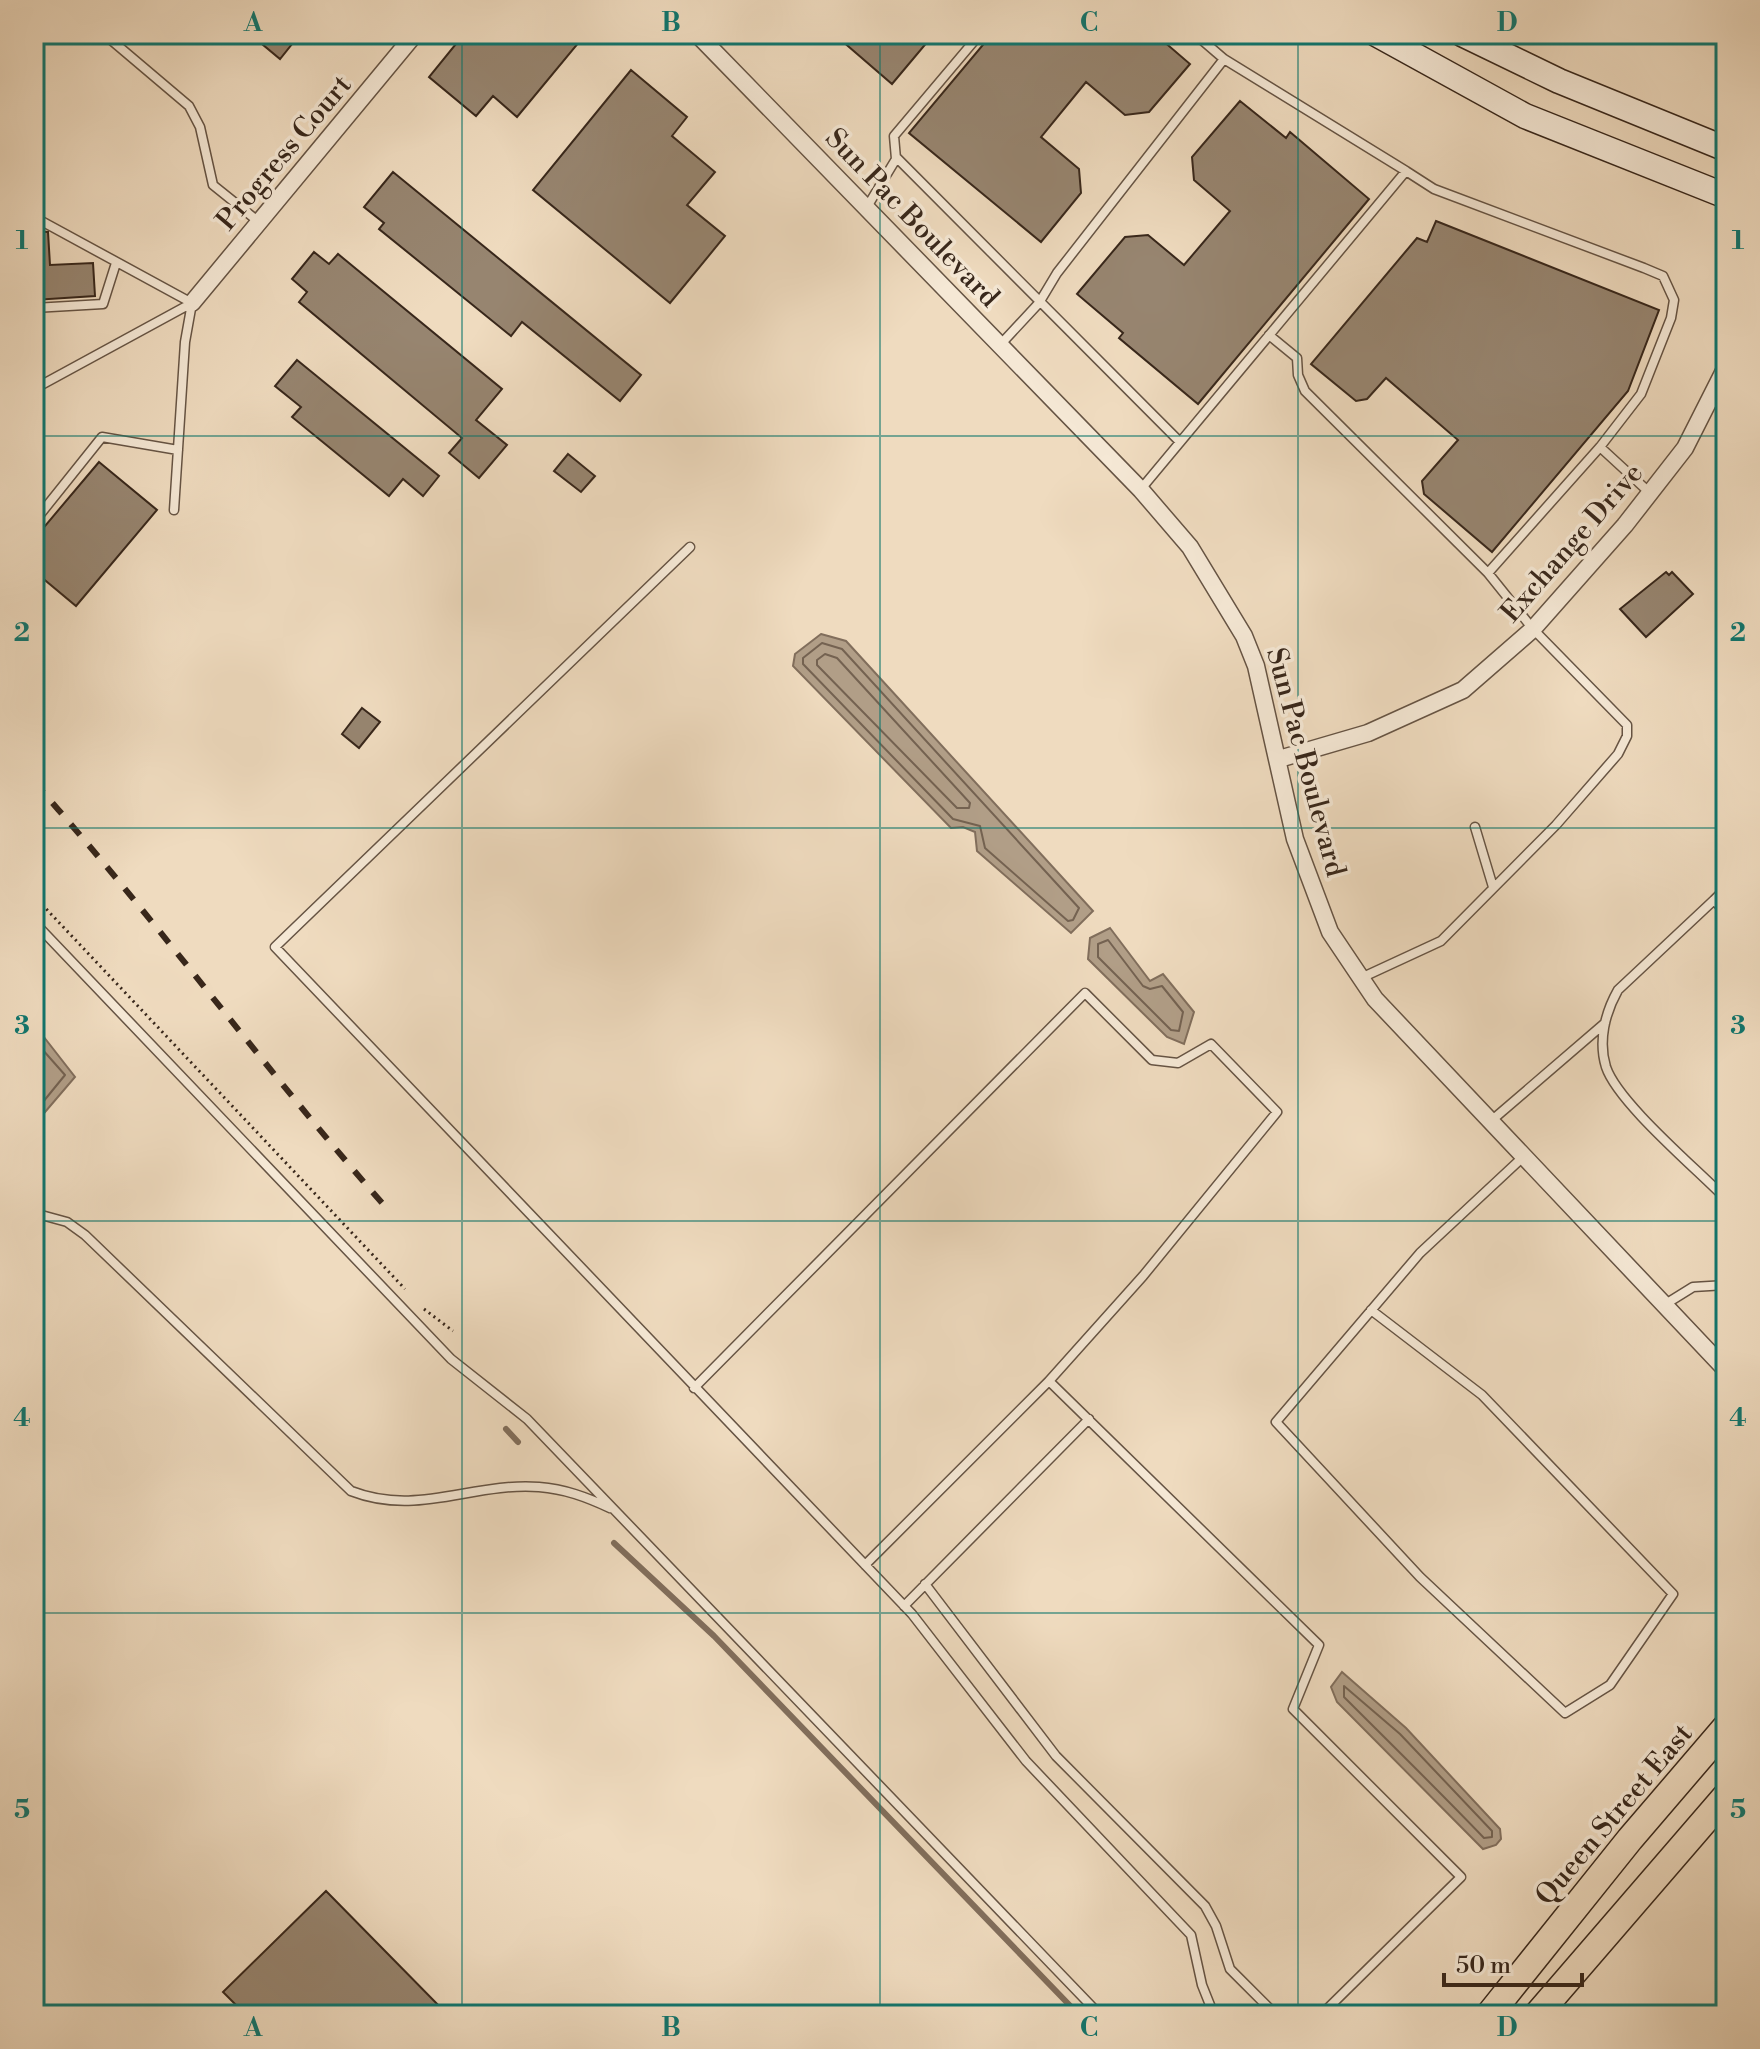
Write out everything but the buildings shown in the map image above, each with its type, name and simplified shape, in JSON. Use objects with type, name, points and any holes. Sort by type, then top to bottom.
[{"type":"main road","points":[[1376,34],[1525,116],[1726,196]]},
{"type":"main road","points":[[1462,34],[1559,81],[1726,149]]},
{"type":"main road","name":"Queen Street East","points":[[1489,2015],[1726,1727]]},
{"type":"main road","points":[[1537,2015],[1726,1796]]},
{"type":"street","name":"Progress Court","points":[[192,303],[415,34]]},
{"type":"street","name":"Sun Pac Boulevard","points":[[697,34],[1141,490],[1190,547],[1244,636],[1256,666],[1295,839],[1330,932],[1375,999],[1726,1370]]},
{"type":"street","name":"Exchange Drive","points":[[1279,759],[1368,733],[1463,690],[1533,629],[1685,448],[1726,367]]},
{"type":"lane","points":[[104,34],[189,106],[200,127],[213,185],[259,222]]},
{"type":"lane","points":[[867,207],[896,157],[894,136],[980,34]]},
{"type":"lane","points":[[1195,34],[1224,59],[1434,189],[1663,276],[1671,287],[1674,300],[1671,318],[1641,394],[1600,447],[1488,573]]},
{"type":"lane","points":[[1000,345],[1039,303],[1057,273],[1224,59]]},
{"type":"lane","points":[[896,157],[1180,442]]},
{"type":"lane","points":[[1141,490],[1406,171]]},
{"type":"lane","points":[[34,217],[192,303]]},
{"type":"lane","points":[[34,308],[103,304],[116,263]]},
{"type":"lane","points":[[34,389],[192,303]]},
{"type":"lane","points":[[174,510],[185,342],[192,303]]},
{"type":"lane","points":[[1269,335],[1297,358],[1305,391],[1488,573],[1533,629],[1627,725],[1627,736],[1618,754],[1556,825],[1441,941],[1361,978]]},
{"type":"lane","points":[[34,522],[102,437],[178,450]]},
{"type":"lane","points":[[1600,447],[1650,493]]},
{"type":"lane","points":[[690,547],[275,947],[904,1606],[1026,1761],[1186,1929],[1194,1942],[1202,1985],[1214,2015]]},
{"type":"lane","points":[[1475,827],[1493,887]]},
{"type":"lane","points":[[1726,888],[1618,990],[1608,1009],[1603,1050],[1607,1069],[1628,1100],[1726,1199]]},
{"type":"lane","points":[[1714,900],[1726,913]]},
{"type":"lane","points":[[34,922],[451,1359],[527,1419],[1100,2015]]},
{"type":"lane","points":[[694,1388],[1085,993],[1152,1060],[1178,1063],[1211,1044],[1277,1112],[1143,1276],[1049,1381],[865,1565]]},
{"type":"lane","points":[[1490,1122],[1605,1023]]},
{"type":"lane","points":[[1371,1310],[1482,1395],[1673,1594],[1610,1685],[1565,1713],[1420,1577],[1276,1422],[1371,1310],[1420,1253],[1523,1157]]},
{"type":"lane","points":[[34,1213],[67,1222],[85,1235],[351,1491],[376,1501],[401,1502],[538,1487],[578,1494],[614,1510]]},
{"type":"lane","points":[[1663,1306],[1693,1287],[1726,1285]]},
{"type":"lane","points":[[1049,1381],[1319,1645],[1293,1709],[1461,1877],[1321,2015]]},
{"type":"lane","points":[[904,1606],[1089,1419]]},
{"type":"lane","points":[[925,1584],[1056,1756],[1205,1906],[1216,1926],[1230,1969],[1276,2015]]},
{"type":"path","points":[[34,896],[406,1290]]},
{"type":"path","points":[[415,1299],[453,1331]]},
{"type":"water","points":[[821,634],[846,641],[1093,911],[1071,933],[977,851],[975,832],[963,827],[951,828],[793,666],[795,654]]},
{"type":"water","points":[[1110,928],[1150,981],[1163,974],[1194,1012],[1184,1044],[1167,1037],[1088,959],[1090,938]]},
{"type":"water","points":[[40,1032],[75,1077],[34,1125],[34,1033]]},
{"type":"water","points":[[1342,1672],[1406,1728],[1500,1829],[1501,1839],[1496,1845],[1483,1849],[1337,1702],[1331,1687]]},
{"type":"waterway","points":[[506,1429],[518,1442]]},
{"type":"waterway","points":[[614,1543],[714,1636],[1079,2015]]},
{"type":"railway","points":[[34,782],[383,1204]]}]
